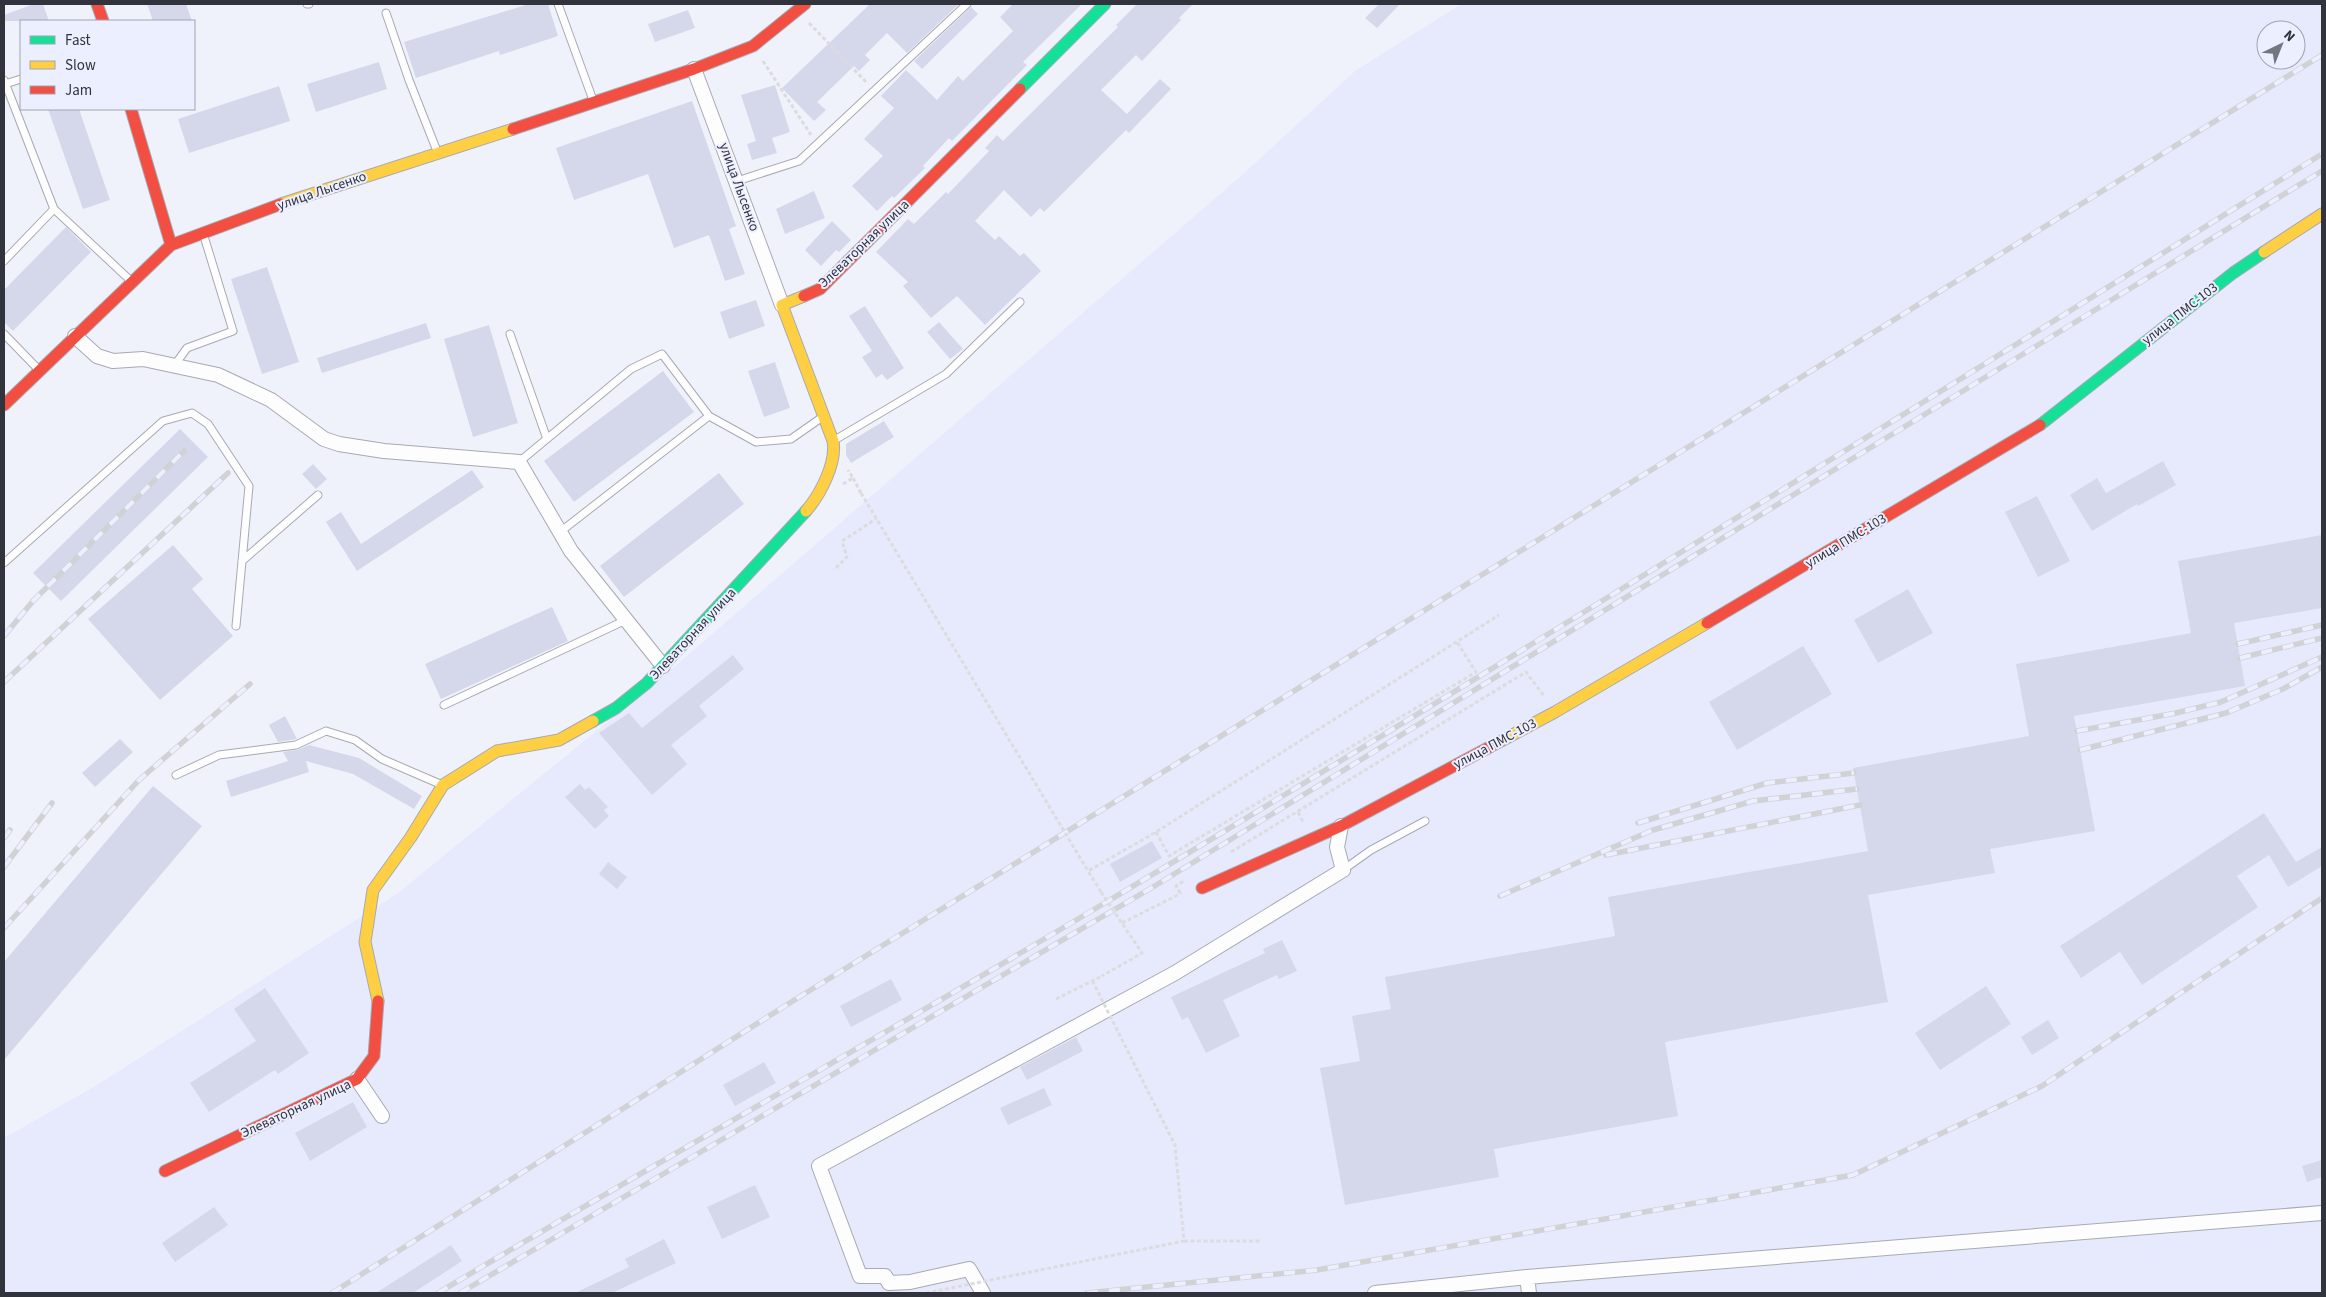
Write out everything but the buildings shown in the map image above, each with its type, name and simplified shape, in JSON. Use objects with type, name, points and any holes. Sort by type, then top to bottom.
[{"type":"street","points":[[97,4],[103,20]]},
{"type":"street","name":"Элеваторная улица","points":[[165,1171],[357,1080],[374,1056],[378,1004],[366,942],[373,890],[411,838],[443,786],[497,751],[559,740],[616,708],[647,683],[664,666],[818,498],[835,452],[833,441],[782,305],[820,289],[1105,4]]},
{"type":"street","name":"улица Лысенко","points":[[4,405],[171,245],[437,152],[694,69],[753,46],[801,7]]},
{"type":"street","name":"улица Лысенко","points":[[694,69],[782,305]]},
{"type":"street","points":[[131,110],[152,175],[171,245]]},
{"type":"street","name":"улица ПМС-103","points":[[1202,888],[1341,826],[1555,712],[2033,430],[2233,273],[2322,214]]},
{"type":"street","points":[[75,336],[97,356],[113,361],[143,359],[218,376],[271,400],[324,438],[339,444],[384,451],[519,462],[571,551],[664,666]]},
{"type":"street","points":[[983,1293],[969,1269],[910,1282],[890,1283],[885,1276],[860,1276],[819,1166],[1175,972],[1343,870],[1337,847],[1341,826]]},
{"type":"street","points":[[357,1080],[382,1116]]},
{"type":"street","points":[[1375,1293],[1527,1277],[2322,1213]]},
{"type":"street","points":[[1527,1277],[1529,1293]]},
{"type":"lane","points":[[558,4],[593,102]]},
{"type":"lane","points":[[737,181],[799,160],[967,4]]},
{"type":"lane","points":[[386,13],[437,152]]},
{"type":"lane","points":[[20,78],[4,82],[54,209],[131,282]]},
{"type":"lane","points":[[4,261],[54,209]]},
{"type":"lane","points":[[174,366],[187,348],[233,331],[203,233]]},
{"type":"lane","points":[[833,441],[946,374],[1020,302]]},
{"type":"lane","points":[[4,334],[40,372]]},
{"type":"lane","points":[[510,334],[547,439]]},
{"type":"lane","points":[[519,462],[631,369],[662,354],[709,416],[756,442],[791,439],[824,416]]},
{"type":"lane","points":[[4,563],[162,421],[192,413],[208,424],[249,486],[236,626]]},
{"type":"lane","points":[[560,532],[709,416]]},
{"type":"lane","points":[[242,561],[318,495]]},
{"type":"lane","points":[[444,705],[626,620]]},
{"type":"lane","points":[[176,776],[219,755],[296,745],[326,732],[355,740],[382,759],[443,786]]},
{"type":"lane","points":[[1343,870],[1371,850],[1425,821]]},
{"type":"path","points":[[801,7],[874,90]]},
{"type":"path","points":[[753,46],[817,144]]},
{"type":"path","points":[[853,478],[1088,871],[1142,953],[1093,982],[1056,999]]},
{"type":"path","points":[[836,568],[847,558],[842,541],[876,519]]},
{"type":"path","points":[[1088,871],[1156,832],[1499,615]]},
{"type":"path","points":[[1156,832],[1169,856],[1476,672],[1457,642]]},
{"type":"path","points":[[1225,856],[1526,672],[1555,712]]},
{"type":"path","points":[[1122,923],[1176,896],[1180,893],[1176,886],[1192,876]]},
{"type":"path","points":[[1093,982],[1176,1145],[1184,1241]]},
{"type":"path","points":[[926,1293],[1184,1241],[1260,1241]]},
{"type":"shaded area","points":[[1461,4],[2322,4],[2322,1293],[4,1293],[4,1138],[97,1085],[398,893],[666,674],[1242,175],[1355,71]]},
{"type":"railway","points":[[332,1293],[788,1004],[2322,55]]},
{"type":"railway","points":[[438,1293],[1007,961],[1243,820],[1706,536],[2322,154]]},
{"type":"railway","points":[[460,1293],[1153,887],[2322,171]]},
{"type":"railway","points":[[4,636],[33,601],[184,451]]},
{"type":"railway","points":[[4,682],[228,473]]},
{"type":"railway","points":[[2238,644],[2322,625]]},
{"type":"railway","points":[[2240,658],[2322,638]]},
{"type":"railway","points":[[2077,731],[2176,713],[2221,702],[2322,657]]},
{"type":"railway","points":[[2080,750],[2226,713],[2283,689],[2322,667]]},
{"type":"railway","points":[[4,928],[139,780],[250,684]]},
{"type":"railway","points":[[1638,823],[1767,783],[1854,773]]},
{"type":"railway","points":[[1500,896],[1653,830],[1753,801],[1857,789]]},
{"type":"railway","points":[[4,867],[52,803]]},
{"type":"railway","points":[[1606,855],[1860,805]]},
{"type":"railway","points":[[4,838],[10,830]]},
{"type":"railway","points":[[1087,1293],[1317,1270],[1853,1175],[2042,1086],[2322,898]]},
{"type":"traffic: fast","points":[[1020,89],[1105,4]]},
{"type":"traffic: fast","points":[[2040,425],[2233,273],[2264,252]]},
{"type":"traffic: fast","points":[[593,721],[616,708],[647,683],[806,511]]},
{"type":"traffic: slow","points":[[281,204],[513,129]]},
{"type":"traffic: slow","points":[[2264,252],[2322,214]]},
{"type":"traffic: slow","points":[[804,296],[782,305],[833,441],[834,450],[830,469],[822,488],[806,511]]},
{"type":"traffic: slow","points":[[1501,741],[1555,712],[1707,623]]},
{"type":"traffic: slow","points":[[378,1001],[365,942],[373,890],[411,837],[443,785],[497,751],[559,740],[593,721]]},
{"type":"traffic: jam","points":[[97,4],[103,20]]},
{"type":"traffic: jam","points":[[513,129],[694,69],[753,46],[805,4]]},
{"type":"traffic: jam","points":[[804,296],[820,289],[1020,89]]},
{"type":"traffic: jam","points":[[131,110],[171,245]]},
{"type":"traffic: jam","points":[[4,405],[171,245],[281,204]]},
{"type":"traffic: jam","points":[[1707,623],[2040,425]]},
{"type":"traffic: jam","points":[[1202,888],[1341,826],[1501,741]]},
{"type":"traffic: jam","points":[[165,1171],[357,1079],[374,1056],[378,1001]]}]
